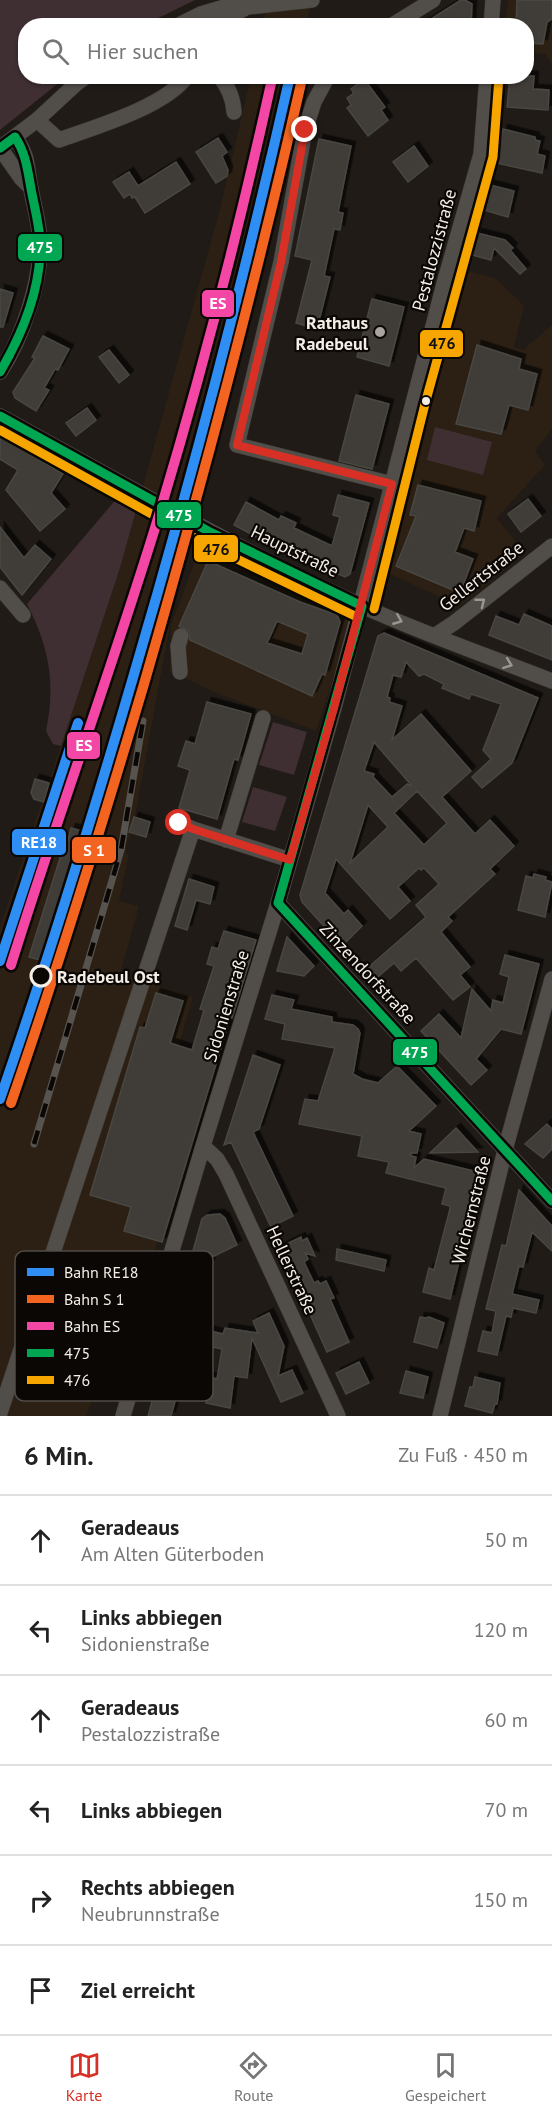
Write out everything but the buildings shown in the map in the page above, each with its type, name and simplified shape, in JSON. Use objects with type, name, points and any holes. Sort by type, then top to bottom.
[{"type":"street","points":[[196,18],[215,8],[231,5],[248,7],[312,0]]},
{"type":"street","points":[[404,18],[433,0]]},
{"type":"street","points":[[492,18],[493,0]]},
{"type":"street","points":[[30,187],[0,148],[37,120],[76,84]]},
{"type":"street","points":[[37,120],[59,140],[118,119],[154,102],[181,84]]},
{"type":"street","points":[[225,84],[233,99],[234,112]]},
{"type":"street","points":[[324,84],[305,130],[281,262],[237,445],[392,484]]},
{"type":"street","name":"Pestalozzistraße","points":[[362,606],[445,280],[481,154],[486,84]]},
{"type":"street","points":[[0,372],[24,324],[35,289],[40,242],[37,212],[30,187],[29,168],[23,148],[15,137]]},
{"type":"street","name":"Hauptstraße","points":[[0,417],[208,531],[362,606],[552,681]]},
{"type":"street","name":"Gellertstraße","points":[[434,636],[552,546]]},
{"type":"street","points":[[0,590],[23,615]]},
{"type":"street","name":"Sidonienstraße","points":[[172,1251],[278,903],[362,606]]},
{"type":"street","points":[[180,672],[178,646],[181,636]]},
{"type":"street","points":[[226,840],[262,718]]},
{"type":"street","points":[[53,1251],[186,826],[290,860]]},
{"type":"street","name":"Zinzendorfstraße","points":[[278,903],[552,1202]]},
{"type":"street","name":"Wichernstraße","points":[[440,1416],[505,1150],[552,979]]},
{"type":"street","name":"Hellerstraße","points":[[203,1146],[217,1159],[226,1174],[338,1416]]},
{"type":"street","points":[[0,1413],[15,1367]]},
{"type":"street","name":"Sidonienstraße","points":[[123,1416],[127,1401]]},
{"type":"shaded area","points":[[0,0],[195,0],[158,18],[18,18],[18,84],[57,84],[0,130]]},
{"type":"shaded area","points":[[267,0],[312,0],[308,18],[264,18]]},
{"type":"shaded area","points":[[508,0],[552,0],[552,64],[545,54],[534,53],[534,18],[506,18]]},
{"type":"shaded area","points":[[249,84],[297,84],[295,94],[301,84],[310,84],[291,135],[236,368],[171,597],[169,630],[135,817],[126,848],[126,854],[129,854],[119,901],[139,906],[120,974],[193,997],[172,1068],[191,1127],[154,1251],[15,1251],[15,1401],[91,1401],[87,1416],[0,1416],[0,927],[120,568],[219,213]]},
{"type":"shaded area","points":[[461,269],[497,279],[524,306],[514,347],[523,350],[552,325],[552,429],[535,451],[545,465],[497,518],[524,553],[460,606],[383,571],[408,482]]},
{"type":"shaded area","points":[[435,427],[492,442],[483,475],[427,460]]},
{"type":"shaded area","points":[[118,497],[137,507],[120,568],[61,746],[53,744],[46,731],[50,697],[48,666],[41,635],[27,604]]},
{"type":"shaded area","points":[[202,542],[340,606],[351,624],[316,731],[214,692],[170,671],[171,625]]},
{"type":"shaded area","points":[[273,722],[307,732],[294,775],[259,765]]},
{"type":"shaded area","points":[[253,787],[287,797],[275,831],[242,822]]},
{"type":"railway","points":[[34,1144],[121,850],[143,721]]},
{"type":"rail line","name":"ES","points":[[11,965],[138,583],[172,472],[218,305],[271,84]]},
{"type":"rail line","name":"RE18","points":[[0,1099],[69,891],[154,606],[235,304],[288,84]]},
{"type":"rail line","name":"RE18","points":[[0,961],[78,723]]},
{"type":"transit line","points":[[11,1103],[80,895],[166,609],[247,307],[301,84]]},
{"type":"transit line","name":"476","points":[[374,609],[425,404],[493,157],[498,84]]},
{"type":"transit line","name":"475","points":[[0,148],[15,137],[22,151],[40,240],[38,275],[29,309],[0,372]]},
{"type":"transit line","name":"475","points":[[0,416],[208,531],[362,606]]},
{"type":"transit line","name":"476","points":[[0,430],[202,542],[357,617]]},
{"type":"transit line","name":"475","points":[[278,903],[362,606]]},
{"type":"transit line","name":"475","points":[[278,903],[552,1201]]},
{"type":"place","name":"Rathaus Radebeul","points":[[380,332]]},
{"type":"place","name":"Radebeul Ost","points":[[41,976]]},
{"type":"route","points":[[179,823],[290,860],[362,606],[392,484],[237,445],[281,262],[305,130]]}]
